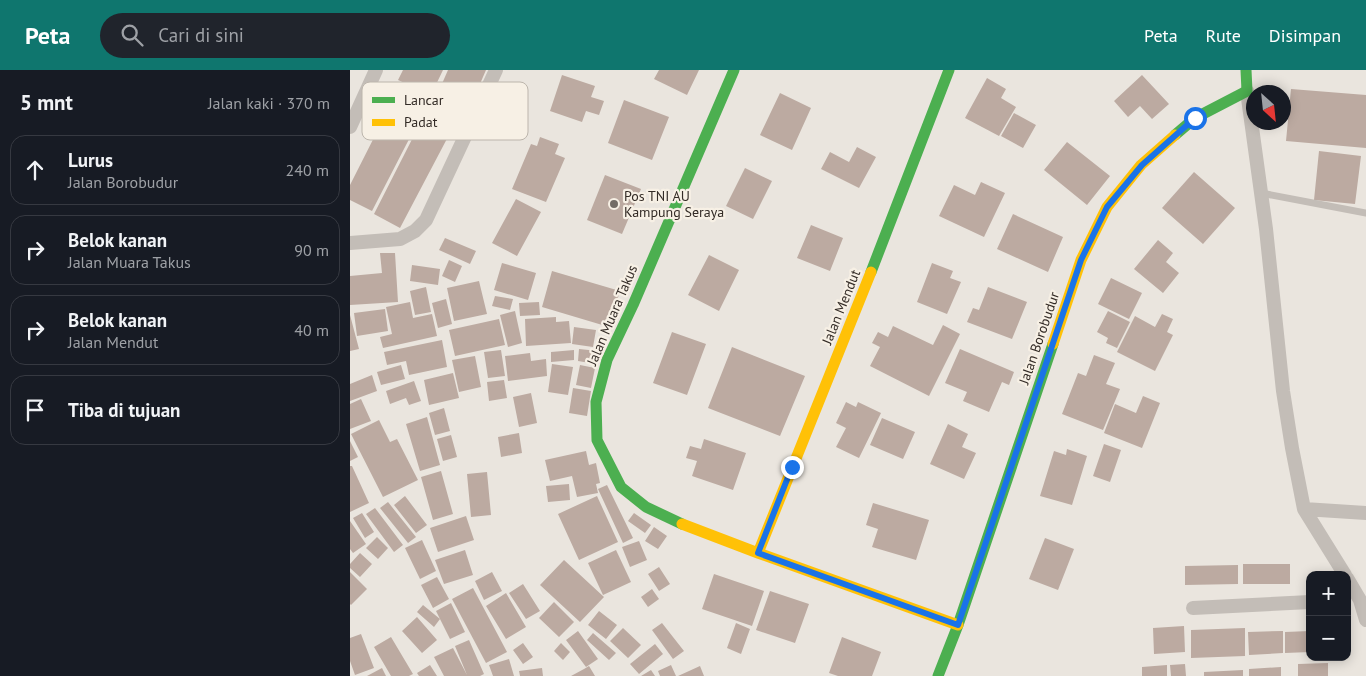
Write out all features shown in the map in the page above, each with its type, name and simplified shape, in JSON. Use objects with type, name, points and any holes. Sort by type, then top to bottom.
[{"type":"street","points":[[371,82],[376,70]]},
{"type":"street","points":[[490,82],[496,70]]},
{"type":"street","name":"Jalan Muara Takus","points":[[734,70],[633,305],[607,360],[596,402],[597,440],[621,487],[646,507],[673,520],[758,553],[958,625]]},
{"type":"street","name":"Jalan Mendut","points":[[758,553],[854,315],[949,70]]},
{"type":"street","points":[[1246,70],[1247,85]]},
{"type":"street","name":"Jalan Borobudur","points":[[938,676],[958,625],[1081,260],[1107,207],[1142,165],[1195,118],[1246,92]]},
{"type":"street","points":[[350,127],[362,101]]},
{"type":"street","points":[[1252,130],[1266,229],[1283,391],[1304,509],[1343,571]]},
{"type":"street","points":[[350,244],[400,239],[414,231],[426,220],[463,140]]},
{"type":"street","points":[[1304,509],[1366,513]]},
{"type":"street","points":[[1353,600],[1366,620]]},
{"type":"street","points":[[1193,608],[1306,602]]},
{"type":"lane","points":[[1261,193],[1366,213]]},
{"type":"building","points":[[403,70],[443,70],[437,82],[402,82],[398,80]]},
{"type":"building","points":[[448,70],[486,70],[481,82],[443,82]]},
{"type":"building","points":[[659,70],[699,70],[687,95],[654,79]]},
{"type":"building","points":[[562,75],[595,86],[591,97],[604,101],[599,115],[586,111],[582,122],[550,111]]},
{"type":"building","points":[[1142,75],[1169,104],[1152,119],[1140,106],[1128,117],[1114,101]]},
{"type":"building","points":[[987,78],[1006,89],[1001,98],[1016,107],[999,136],[965,118]]},
{"type":"building","points":[[1291,89],[1366,95],[1366,148],[1286,141],[1287,130],[1291,130]]},
{"type":"building","points":[[780,93],[811,108],[792,150],[760,135]]},
{"type":"building","points":[[624,100],[669,117],[652,160],[608,143]]},
{"type":"building","points":[[1014,113],[1036,125],[1023,148],[1001,136]]},
{"type":"building","points":[[540,137],[559,144],[555,154],[565,158],[546,202],[512,189],[531,144],[537,146]]},
{"type":"building","points":[[373,140],[409,140],[372,211],[350,200],[350,185]]},
{"type":"building","points":[[412,140],[446,140],[400,228],[374,214]]},
{"type":"building","points":[[1067,142],[1110,176],[1087,205],[1044,170]]},
{"type":"building","points":[[857,147],[876,157],[859,188],[821,169],[830,152],[849,162]]},
{"type":"building","points":[[1319,151],[1361,156],[1355,204],[1314,200]]},
{"type":"building","points":[[745,168],[772,181],[753,219],[726,206]]},
{"type":"building","points":[[1194,172],[1235,208],[1203,244],[1162,208]]},
{"type":"building","name":"Pos TNI AU Kampung Seraya","points":[[605,175],[641,189],[622,234],[587,220]]},
{"type":"building","points":[[981,182],[1005,193],[984,237],[939,216],[954,185],[975,195]]},
{"type":"building","points":[[516,199],[541,212],[517,256],[492,243]]},
{"type":"building","points":[[1013,214],[1063,237],[1048,272],[997,249]]},
{"type":"building","points":[[811,225],[843,238],[830,271],[797,258]]},
{"type":"building","points":[[445,238],[476,251],[470,264],[439,250]]},
{"type":"building","points":[[1158,240],[1173,253],[1166,262],[1179,273],[1163,293],[1134,269]]},
{"type":"building","points":[[380,253],[395,253],[398,302],[350,305],[350,276],[382,273]]},
{"type":"building","points":[[709,255],[739,270],[719,311],[688,295]]},
{"type":"building","points":[[449,260],[462,266],[455,282],[442,276]]},
{"type":"building","points":[[502,263],[536,273],[528,300],[494,290]]},
{"type":"building","points":[[932,263],[953,271],[950,278],[961,282],[947,314],[917,302]]},
{"type":"building","points":[[412,265],[440,269],[438,285],[410,281]]},
{"type":"building","points":[[552,271],[620,291],[609,327],[542,307]]},
{"type":"building","points":[[1111,278],[1142,293],[1129,319],[1098,304]]},
{"type":"building","points":[[479,281],[487,314],[454,321],[447,288]]},
{"type":"building","points":[[426,287],[431,312],[415,315],[410,291]]},
{"type":"building","points":[[988,287],[1027,302],[1012,339],[967,322],[973,308],[979,310]]},
{"type":"building","points":[[495,296],[513,299],[510,310],[492,306]]},
{"type":"building","points":[[446,299],[452,324],[438,328],[432,303]]},
{"type":"building","points":[[410,302],[413,318],[432,314],[437,336],[383,348],[380,337],[392,334],[386,307]]},
{"type":"building","points":[[539,302],[540,315],[520,316],[519,303]]},
{"type":"building","points":[[385,309],[388,331],[357,336],[354,313]]},
{"type":"building","points":[[515,311],[522,343],[508,347],[500,315]]},
{"type":"building","points":[[1108,311],[1130,322],[1117,348],[1106,343],[1108,338],[1097,332]]},
{"type":"building","points":[[1162,314],[1173,319],[1167,332],[1173,335],[1155,371],[1117,352],[1135,316],[1155,327]]},
{"type":"building","points":[[350,315],[359,349],[350,351]]},
{"type":"building","points":[[556,317],[556,322],[569,321],[571,343],[526,346],[525,319]]},
{"type":"building","points":[[499,319],[505,345],[455,356],[449,330]]},
{"type":"building","points":[[943,325],[960,334],[929,396],[870,366],[880,347],[872,343],[878,332],[888,337],[893,326],[933,345]]},
{"type":"building","points":[[574,327],[596,330],[593,347],[572,344]]},
{"type":"building","points":[[672,332],[706,344],[687,395],[653,383]]},
{"type":"building","points":[[442,340],[447,367],[409,375],[406,361],[387,365],[384,352]]},
{"type":"building","points":[[732,347],[805,376],[780,436],[708,408]]},
{"type":"building","points":[[579,349],[598,351],[596,364],[578,361]]},
{"type":"building","points":[[960,349],[1014,372],[1009,385],[1002,382],[989,412],[963,401],[967,392],[945,383]]},
{"type":"building","points":[[501,350],[505,376],[488,378],[484,352]]},
{"type":"building","points":[[574,350],[574,360],[551,362],[551,352]]},
{"type":"building","points":[[530,353],[531,361],[546,359],[547,376],[508,381],[505,356]]},
{"type":"building","points":[[1094,355],[1115,363],[1106,384],[1120,389],[1103,430],[1062,414],[1078,373],[1086,376]]},
{"type":"building","points":[[475,356],[481,387],[459,392],[452,360]]},
{"type":"building","points":[[552,364],[573,367],[568,395],[548,392]]},
{"type":"building","points":[[401,365],[405,379],[381,385],[377,372]]},
{"type":"building","points":[[580,365],[595,368],[591,388],[576,385]]},
{"type":"building","points":[[453,373],[459,398],[429,405],[424,380]]},
{"type":"building","points":[[372,375],[377,391],[350,401],[350,384]]},
{"type":"building","points":[[504,380],[507,398],[489,401],[487,382]]},
{"type":"building","points":[[414,381],[421,401],[409,405],[406,398],[390,404],[386,391]]},
{"type":"building","points":[[573,388],[591,391],[587,416],[569,413]]},
{"type":"building","points":[[531,393],[537,423],[519,427],[513,397]]},
{"type":"building","points":[[1143,396],[1160,403],[1142,448],[1104,433],[1115,404],[1136,413]]},
{"type":"building","points":[[361,399],[371,421],[350,429],[350,404]]},
{"type":"building","points":[[846,402],[856,407],[858,402],[881,413],[859,458],[836,447],[846,428],[836,423]]},
{"type":"building","points":[[444,408],[450,431],[435,435],[429,413]]},
{"type":"building","points":[[427,417],[440,465],[420,471],[406,424]]},
{"type":"building","points":[[882,418],[915,432],[903,459],[870,445]]},
{"type":"building","points":[[379,420],[390,442],[397,439],[418,480],[383,497],[351,434]]},
{"type":"building","points":[[948,424],[968,434],[962,447],[976,453],[964,479],[930,464]]},
{"type":"building","points":[[519,433],[522,453],[501,457],[498,437]]},
{"type":"building","points":[[451,435],[457,457],[443,461],[437,439]]},
{"type":"building","points":[[704,439],[746,453],[733,490],[692,476],[697,461],[686,458],[690,446],[701,449]]},
{"type":"building","points":[[350,441],[358,457],[350,461]]},
{"type":"building","points":[[1104,444],[1121,450],[1110,482],[1093,476]]},
{"type":"building","points":[[1067,449],[1087,456],[1072,505],[1040,496],[1054,451],[1066,455]]},
{"type":"building","points":[[586,451],[589,465],[596,463],[600,483],[596,484],[598,493],[577,497],[572,476],[550,481],[545,460]]},
{"type":"building","points":[[350,466],[352,466],[369,503],[350,512]]},
{"type":"building","points":[[441,471],[453,514],[433,520],[421,477]]},
{"type":"building","points":[[487,472],[491,515],[471,517],[467,474]]},
{"type":"building","points":[[569,484],[570,500],[548,502],[546,486]]},
{"type":"building","points":[[607,485],[633,538],[623,543],[598,489]]},
{"type":"building","points":[[405,496],[427,525],[416,533],[394,505]]},
{"type":"building","points":[[597,496],[618,542],[579,560],[558,514]]},
{"type":"building","points":[[388,502],[416,537],[408,543],[380,508]]},
{"type":"building","points":[[873,503],[929,520],[916,560],[872,547],[878,529],[866,525]]},
{"type":"building","points":[[375,508],[403,545],[394,552],[366,514]]},
{"type":"building","points":[[362,513],[374,532],[365,538],[353,518]]},
{"type":"building","points":[[634,513],[651,525],[645,533],[628,521]]},
{"type":"building","points":[[466,516],[474,540],[438,552],[430,528]]},
{"type":"building","points":[[350,521],[366,544],[353,553],[350,549]]},
{"type":"building","points":[[654,527],[667,536],[658,549],[645,541]]},
{"type":"building","points":[[377,537],[388,548],[378,559],[366,548]]},
{"type":"building","points":[[1045,538],[1074,549],[1058,590],[1029,579]]},
{"type":"building","points":[[422,540],[436,571],[420,579],[405,548]]},
{"type":"building","points":[[639,541],[647,560],[630,567],[622,547]]},
{"type":"building","points":[[465,550],[473,575],[444,584],[435,560]]},
{"type":"building","points":[[616,550],[631,582],[603,595],[588,563]]},
{"type":"building","points":[[360,553],[372,564],[360,577],[350,568],[350,564]]},
{"type":"building","points":[[564,560],[604,597],[580,622],[540,585]]},
{"type":"building","points":[[1243,564],[1290,564],[1290,584],[1243,584]]},
{"type":"building","points":[[1238,565],[1238,584],[1185,585],[1185,566]]},
{"type":"building","points":[[659,567],[670,584],[659,591],[648,574]]},
{"type":"building","points":[[350,572],[367,589],[351,605],[350,604]]},
{"type":"building","points":[[492,572],[502,591],[484,600],[475,581]]},
{"type":"building","points":[[714,574],[764,591],[752,626],[702,609]]},
{"type":"building","points":[[437,577],[449,599],[433,608],[421,585]]},
{"type":"building","points":[[523,584],[540,611],[526,619],[509,593]]},
{"type":"building","points":[[473,588],[507,652],[486,663],[452,599]]},
{"type":"building","points":[[652,589],[659,599],[648,607],[641,597]]},
{"type":"building","points":[[770,591],[809,604],[795,643],[756,630]]},
{"type":"building","points":[[506,593],[526,627],[506,639],[486,606]]},
{"type":"building","points":[[554,602],[574,622],[559,637],[539,618]]},
{"type":"building","points":[[451,603],[465,632],[450,639],[436,611]]},
{"type":"building","points":[[423,605],[440,619],[434,627],[417,612]]},
{"type":"building","points":[[599,611],[617,625],[606,639],[588,625]]},
{"type":"building","points":[[417,617],[437,640],[422,653],[402,631]]},
{"type":"building","points":[[662,623],[684,651],[673,659],[652,630]]},
{"type":"building","points":[[736,623],[750,629],[741,654],[727,648]]},
{"type":"building","points":[[1184,626],[1185,652],[1154,654],[1153,628]]},
{"type":"building","points":[[623,628],[641,645],[628,658],[610,641]]},
{"type":"building","points":[[1245,628],[1245,656],[1191,658],[1191,630]]},
{"type":"building","points":[[578,631],[598,659],[586,667],[566,640]]},
{"type":"building","points":[[1283,631],[1283,653],[1249,655],[1248,632]]},
{"type":"building","points":[[1306,631],[1306,652],[1285,653],[1285,632]]},
{"type":"building","points":[[593,633],[616,653],[609,660],[587,640]]},
{"type":"building","points":[[361,634],[374,668],[355,675],[350,661],[350,638]]},
{"type":"building","points":[[391,637],[413,674],[409,676],[391,676],[374,647]]},
{"type":"building","points":[[842,637],[881,652],[872,676],[838,676],[829,673]]},
{"type":"building","points":[[469,640],[484,674],[480,676],[444,676],[434,657],[453,648],[467,675],[455,646]]},
{"type":"building","points":[[523,643],[533,657],[523,664],[513,650]]},
{"type":"building","points":[[561,643],[570,652],[563,660],[554,651]]},
{"type":"building","points":[[655,644],[663,654],[639,674],[630,664]]},
{"type":"building","points":[[509,659],[514,676],[493,676],[489,665]]},
{"type":"building","points":[[1328,663],[1328,676],[1298,676],[1298,664]]},
{"type":"building","points":[[1185,664],[1186,676],[1171,676],[1170,665]]},
{"type":"building","points":[[430,665],[437,676],[419,676],[417,673]]},
{"type":"building","points":[[671,665],[676,676],[660,676],[658,671]]},
{"type":"building","points":[[1167,665],[1167,676],[1142,676],[1142,667]]},
{"type":"building","points":[[589,666],[595,676],[571,676],[584,669]]},
{"type":"building","points":[[700,666],[704,676],[678,676]]},
{"type":"building","points":[[1281,667],[1281,676],[1249,676],[1249,669]]},
{"type":"building","points":[[382,668],[386,676],[367,676]]},
{"type":"building","points":[[542,668],[543,676],[520,676],[519,671]]},
{"type":"building","points":[[651,670],[655,676],[641,676]]},
{"type":"building","points":[[1243,670],[1243,676],[1204,676],[1204,672]]},
{"type":"traffic: fast","points":[[682,524],[646,507],[621,487],[597,440],[596,402],[607,360],[633,305],[734,70]]},
{"type":"traffic: fast","points":[[871,272],[949,70]]},
{"type":"traffic: fast","points":[[1175,135],[1195,118],[1247,91],[1246,70]]},
{"type":"traffic: fast","points":[[938,676],[958,625],[1053,344]]},
{"type":"traffic: slow","points":[[1053,344],[1081,260],[1107,207],[1141,165],[1175,135]]},
{"type":"traffic: slow","points":[[758,553],[871,272]]},
{"type":"traffic: slow","points":[[682,524],[958,625]]},
{"type":"place","name":"Pos TNI AU Kampung Seraya","points":[[614,204]]},
{"type":"route","points":[[792,467],[758,553],[958,625],[1081,260],[1107,207],[1142,165],[1195,118]]}]
